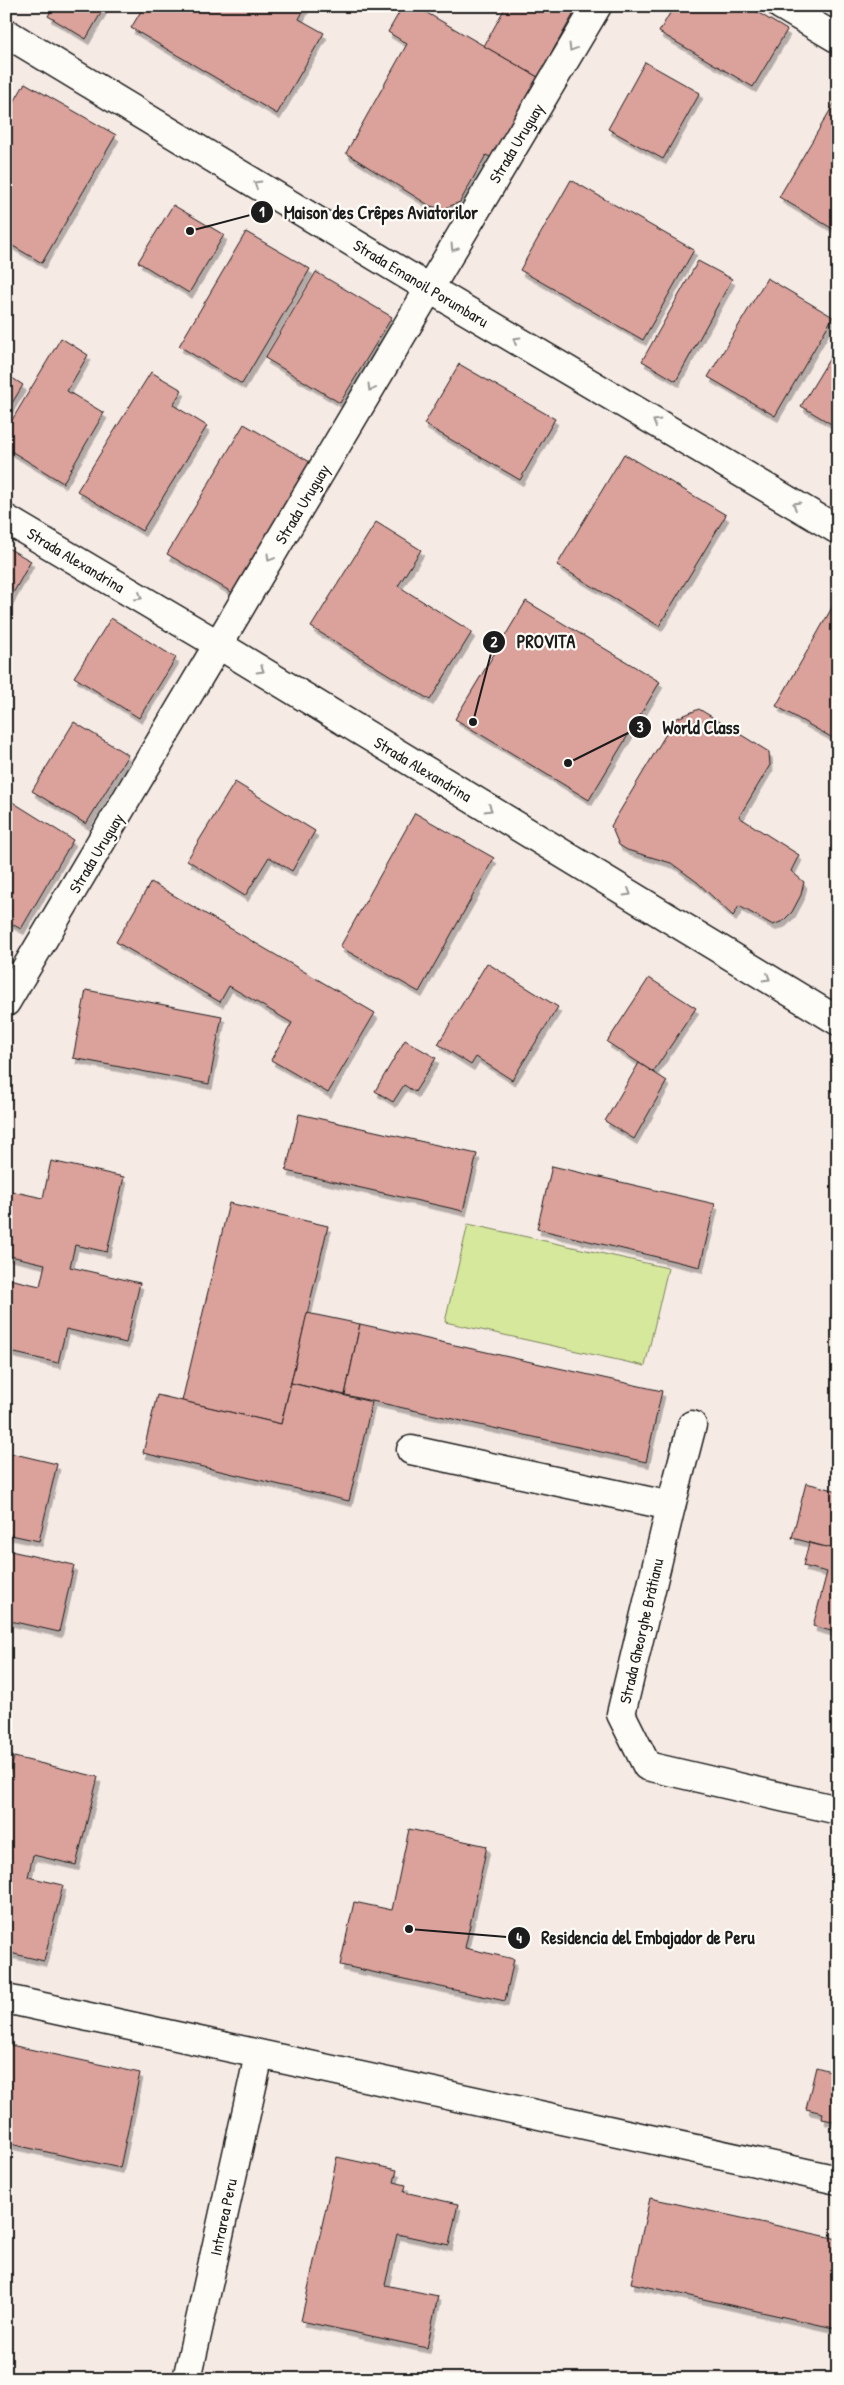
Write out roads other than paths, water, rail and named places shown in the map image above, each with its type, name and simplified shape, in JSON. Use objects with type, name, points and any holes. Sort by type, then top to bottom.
[{"type":"street","name":"Strada Uruguay","points":[[6,1002],[597,6]]},
{"type":"street","points":[[782,6],[838,39]]},
{"type":"street","name":"Strada Emanoil Porumbaru","points":[[6,33],[430,289],[838,530]]},
{"type":"street","name":"Strada Alexandrina","points":[[6,519],[219,645],[838,1021]]},
{"type":"street","name":"Strada Gheorghe Brătianu","points":[[692,1425],[621,1714],[647,1766],[838,1810]]},
{"type":"street","points":[[411,1450],[671,1506]]},
{"type":"street","points":[[6,1999],[838,2180]]},
{"type":"street","name":"Intrarea Peru","points":[[187,2379],[258,2055]]},
{"type":"place","name":"Maison des Crêpes Aviatorilor","points":[[190,231]]},
{"type":"place","name":"PROVITA","points":[[473,722]]},
{"type":"place","name":"World Class","points":[[568,763]]},
{"type":"place","name":"Residencia del Embajador de Peru","points":[[409,1929]]}]
